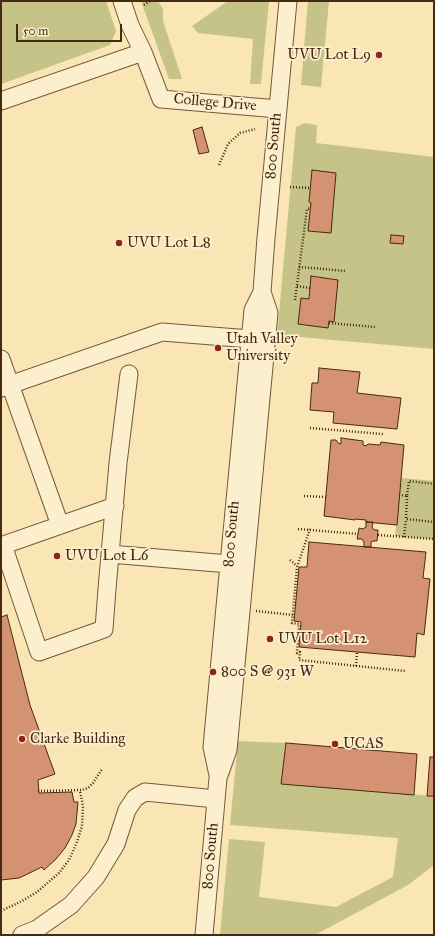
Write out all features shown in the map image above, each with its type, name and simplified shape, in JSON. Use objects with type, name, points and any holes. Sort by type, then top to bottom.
[{"type":"street","name":"College Drive","points":[[122,1],[130,25],[143,52],[161,98],[278,109]]},
{"type":"street","name":"800 South","points":[[238,615],[229,564],[253,310],[262,292],[288,1]]},
{"type":"street","points":[[1,101],[143,52]]},
{"type":"street","name":"800 South","points":[[204,932],[218,778],[228,750],[238,615],[269,313],[262,292]]},
{"type":"street","points":[[5,386],[162,332],[250,339],[255,344],[257,350],[255,381],[261,389]]},
{"type":"street","points":[[1,360],[5,386],[60,525]]},
{"type":"street","points":[[115,506],[2,546],[39,652],[104,629],[110,554],[129,374]]},
{"type":"street","points":[[110,554],[229,564]]},
{"type":"street","points":[[22,935],[37,929],[71,905],[96,877],[116,844],[127,810],[135,798],[145,792],[216,799]]},
{"type":"path","points":[[144,5],[150,1]]},
{"type":"path","points":[[219,165],[228,144],[240,133],[256,130]]},
{"type":"path","points":[[290,187],[310,188]]},
{"type":"path","points":[[295,300],[307,209],[311,208]]},
{"type":"path","points":[[299,267],[346,271]]},
{"type":"path","points":[[297,286],[310,288]]},
{"type":"path","points":[[329,323],[375,327]]},
{"type":"path","points":[[310,428],[384,434]]},
{"type":"path","points":[[404,537],[409,482],[434,484]]},
{"type":"path","points":[[399,495],[407,496]]},
{"type":"path","points":[[304,496],[326,497]]},
{"type":"path","points":[[406,520],[434,522]]},
{"type":"path","points":[[298,528],[358,534]]},
{"type":"path","points":[[310,529],[297,567],[298,574],[292,623],[299,624],[296,653],[300,652],[299,660],[405,671]]},
{"type":"path","points":[[378,535],[434,540]]},
{"type":"path","points":[[290,560],[297,567]]},
{"type":"path","points":[[238,615],[293,615]]},
{"type":"path","points":[[356,666],[357,652]]},
{"type":"path","points":[[38,791],[80,790],[88,788],[102,769]]},
{"type":"path","points":[[1,911],[37,892],[59,873],[69,860],[82,826],[83,806],[80,790]]},
{"type":"shaded area","points":[[1,1],[106,1],[116,31],[110,45],[1,84]]},
{"type":"shaded area","points":[[141,1],[158,1],[163,9],[163,21],[182,79],[169,79]]},
{"type":"shaded area","points":[[228,1],[269,1],[261,84],[250,84],[253,39],[198,33],[192,26]]},
{"type":"shaded area","points":[[308,1],[329,1],[321,87],[301,85]]},
{"type":"shaded area","points":[[305,123],[317,125],[316,143],[434,157],[434,349],[277,335],[296,127]]},
{"type":"shaded area","points":[[401,478],[434,481],[434,539],[395,536]]},
{"type":"shaded area","points":[[238,741],[286,743],[282,784],[434,796],[434,865],[408,885],[315,935],[220,935],[229,839],[265,842],[259,897],[336,907],[393,877],[398,838],[230,825]]},
{"type":"building","points":[[202,127],[209,152],[199,154],[193,130]]},
{"type":"building","points":[[312,170],[336,173],[331,233],[308,231]]},
{"type":"building","points":[[391,235],[404,236],[403,244],[390,243]]},
{"type":"building","points":[[311,276],[338,280],[334,322],[329,321],[328,328],[298,324],[301,298],[309,299]]},
{"type":"building","points":[[319,368],[360,372],[357,393],[401,398],[397,429],[333,423],[334,412],[310,410],[312,383],[318,383]]},
{"type":"building","points":[[341,438],[363,441],[363,445],[366,446],[368,444],[380,445],[381,442],[404,445],[397,525],[324,516],[331,440],[336,440],[341,444]]},
{"type":"building","points":[[366,522],[373,522],[372,527],[374,530],[378,530],[377,541],[371,542],[371,547],[364,547],[364,542],[362,539],[357,539],[359,528],[363,529],[366,527]]},
{"type":"building","points":[[309,542],[426,552],[423,578],[430,579],[424,635],[417,633],[415,657],[299,647],[301,622],[294,621],[299,567],[307,567]]},
{"type":"building","name":"Clarke Building","points":[[7,615],[30,705],[55,774],[38,780],[39,793],[72,792],[74,802],[78,802],[76,824],[72,835],[65,848],[56,859],[44,870],[42,867],[19,878],[1,880],[1,617]]},
{"type":"building","points":[[286,743],[417,754],[414,795],[281,784]]},
{"type":"building","points":[[430,757],[434,757],[434,796],[427,796]]},
{"type":"place","name":"UVU Lot L9","points":[[379,55]]},
{"type":"place","name":"UVU Lot L8","points":[[119,243]]},
{"type":"place","name":"Utah Valley University","points":[[218,348]]},
{"type":"place","name":"UVU Lot L6","points":[[57,556]]},
{"type":"place","name":"UVU Lot L12","points":[[270,639]]},
{"type":"place","name":"800 S @ 931 W","points":[[213,672]]},
{"type":"place","name":"Clarke Building","points":[[22,739]]},
{"type":"place","name":"UCAS","points":[[335,744]]}]
